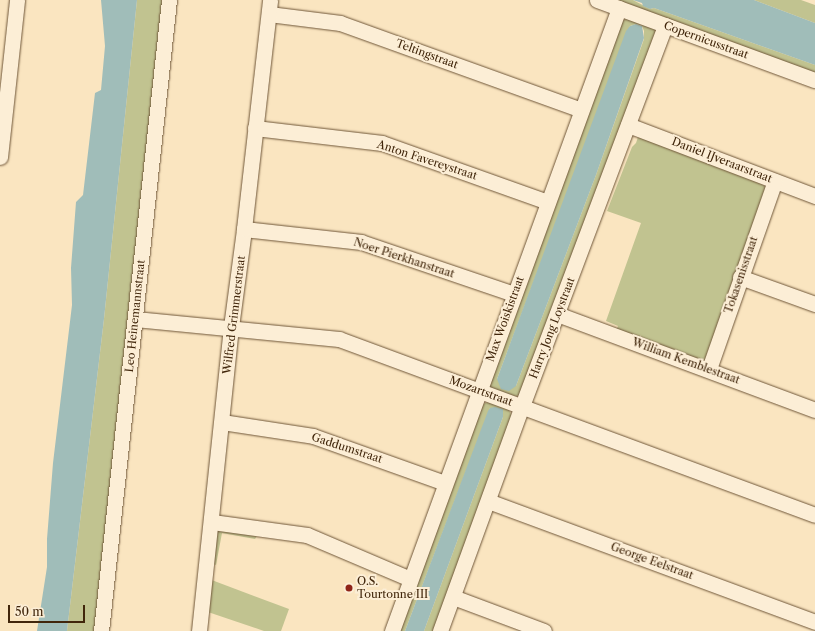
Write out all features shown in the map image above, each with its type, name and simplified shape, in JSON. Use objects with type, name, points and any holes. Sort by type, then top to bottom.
[{"type":"street","points":[[0,157],[17,0]]},
{"type":"street","name":"Leo Heinemannstraat","points":[[101,631],[169,0]]},
{"type":"street","name":"Copernicusstraat","points":[[597,0],[815,80]]},
{"type":"street","name":"Teltingstraat","points":[[269,7],[340,23],[581,110]]},
{"type":"street","name":"Wilfred Grimmerstraat","points":[[199,631],[212,522],[231,327],[244,229],[269,7]]},
{"type":"street","name":"Max Woiskistraat","points":[[392,631],[619,8]]},
{"type":"street","name":"Harry Jong Loystraat","points":[[440,631],[522,406],[665,25]]},
{"type":"street","name":"Daniel IJveraarstraat","points":[[628,125],[815,196]]},
{"type":"street","name":"Anton Favereystraat","points":[[255,128],[382,143],[548,202]]},
{"type":"street","name":"Tokasenisstraat","points":[[708,369],[775,181]]},
{"type":"street","name":"Noer Pierkhanstraat","points":[[244,229],[361,242],[514,294]]},
{"type":"street","points":[[740,277],[815,304]]},
{"type":"street","name":"William Kemblestraat","points":[[557,314],[815,410]]},
{"type":"street","name":"Mozartstraat","points":[[135,319],[231,327],[339,339],[815,515]]},
{"type":"street","name":"Gaddumstraat","points":[[222,422],[314,436],[445,483]]},
{"type":"street","name":"George Eelstraat","points":[[488,501],[815,622]]},
{"type":"street","points":[[212,522],[307,535],[410,579]]},
{"type":"street","points":[[453,597],[544,631]]},
{"type":"green space","points":[[137,0],[164,0],[96,631],[67,631],[104,319]]},
{"type":"green space","points":[[613,0],[633,0],[650,9],[654,8],[815,65],[815,75]]},
{"type":"green space","points":[[754,0],[801,0],[815,5],[815,23]]},
{"type":"green space","points":[[628,19],[653,26],[656,30],[521,394],[512,398],[490,388],[488,384],[622,20]],"holes":[[[636,24],[642,26],[644,31],[644,39],[596,175],[516,386],[497,379],[630,26]]]},
{"type":"green space","points":[[638,137],[760,181],[767,189],[705,363],[616,331],[618,326],[606,321],[641,223],[607,211],[632,147],[636,143]]},
{"type":"green space","points":[[488,402],[508,408],[513,418],[435,631],[424,631],[503,417],[503,413],[490,408],[405,631],[397,631],[479,409],[483,404]]},
{"type":"green space","points":[[219,529],[255,532],[257,536],[255,539],[222,533],[216,565],[211,563],[216,532]]},
{"type":"green space","points":[[209,579],[289,609],[281,631],[264,631],[205,611]]},
{"type":"water","points":[[101,0],[137,0],[104,319],[67,631],[37,631],[47,567],[47,539],[53,463],[72,305],[71,268],[76,202],[83,195],[95,93],[101,90],[105,46]]},
{"type":"water","points":[[633,0],[754,0],[815,23],[815,65],[654,8],[650,9],[643,6],[642,3]]},
{"type":"water","points":[[636,24],[642,26],[644,38],[596,175],[516,386],[509,391],[501,389],[497,379],[626,31],[630,26]]},
{"type":"water","points":[[495,407],[503,409],[503,417],[424,631],[405,631],[488,411],[490,408]]},
{"type":"place","name":"O.S. Tourtonne III","points":[[349,588]]}]
